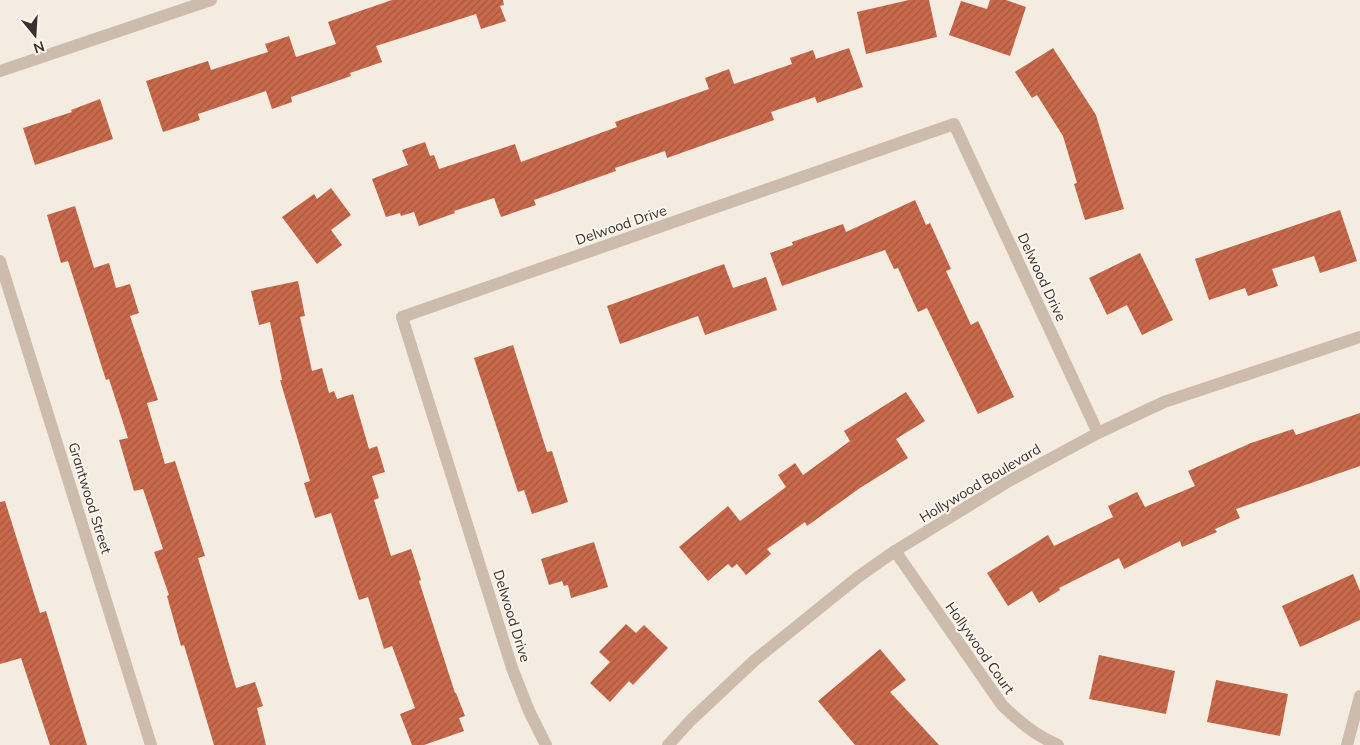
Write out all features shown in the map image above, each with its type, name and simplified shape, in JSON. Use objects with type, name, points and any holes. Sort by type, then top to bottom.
[{"type":"street","points":[[0,71],[211,0]]},
{"type":"street","name":"Delwood Drive","points":[[546,745],[512,668],[402,317],[954,124],[1098,433]]},
{"type":"street","name":"Grantwood Street","points":[[0,260],[151,745]]},
{"type":"street","name":"Hollywood Boulevard","points":[[668,745],[691,720],[755,660],[858,577],[894,551],[1009,480],[1098,433],[1164,402],[1360,337]]},
{"type":"street","name":"Hollywood Court","points":[[894,551],[1002,705],[1020,723],[1048,741],[1058,745]]},
{"type":"street","points":[[1347,745],[1360,696]]},
{"type":"building","points":[[392,0],[503,0],[504,5],[500,6],[506,21],[481,29],[476,14],[376,46],[382,62],[350,73],[351,76],[291,97],[292,102],[272,109],[266,91],[198,114],[200,120],[163,132],[146,81],[208,61],[211,70],[268,52],[265,44],[289,36],[296,57],[336,44],[328,22]]},
{"type":"building","points":[[909,0],[929,0],[937,37],[866,54],[857,12]]},
{"type":"building","points":[[990,0],[1006,0],[1026,7],[1010,56],[949,35],[961,1],[987,9]]},
{"type":"building","points":[[849,48],[863,87],[817,103],[815,97],[771,112],[774,120],[667,158],[665,151],[615,168],[616,171],[534,200],[536,205],[501,217],[494,198],[454,211],[455,213],[419,226],[414,212],[401,216],[400,213],[386,217],[372,179],[408,165],[402,150],[425,142],[430,156],[434,155],[439,169],[515,144],[521,162],[617,127],[615,122],[709,89],[705,78],[729,69],[734,84],[792,64],[790,58],[813,50],[816,59]]},
{"type":"building","points":[[1053,48],[1096,115],[1124,209],[1085,220],[1074,184],[1077,183],[1063,136],[1037,95],[1032,98],[1015,72]]},
{"type":"building","points":[[100,99],[113,139],[35,165],[23,128],[72,112],[71,110]]},
{"type":"building","points":[[331,188],[351,215],[331,230],[342,245],[317,264],[282,217],[314,194],[317,199]]},
{"type":"building","points":[[915,200],[926,225],[930,223],[951,269],[946,271],[971,325],[978,321],[1014,397],[978,414],[927,308],[918,312],[898,268],[894,269],[885,250],[782,286],[770,253],[793,245],[792,242],[843,224],[846,232]]},
{"type":"building","points":[[75,206],[94,268],[109,263],[116,288],[130,284],[139,313],[130,316],[158,400],[147,403],[165,464],[175,461],[205,556],[198,558],[236,688],[255,682],[263,706],[257,708],[266,745],[214,745],[184,645],[181,646],[167,596],[169,595],[154,552],[163,549],[143,489],[134,491],[119,440],[128,438],[109,379],[106,380],[68,261],[61,263],[47,215]]},
{"type":"building","points":[[1340,210],[1357,261],[1320,273],[1314,256],[1272,269],[1278,286],[1248,296],[1245,288],[1209,300],[1195,259]]},
{"type":"building","points":[[1140,253],[1173,320],[1142,335],[1127,305],[1107,315],[1089,278]]},
{"type":"building","points":[[724,264],[733,288],[766,277],[777,310],[705,335],[698,316],[620,344],[607,306]]},
{"type":"building","points":[[298,281],[305,316],[300,317],[312,371],[322,368],[329,393],[334,391],[337,399],[353,394],[369,449],[377,446],[385,472],[372,476],[379,498],[374,500],[391,556],[411,549],[421,580],[419,581],[455,693],[465,716],[459,718],[464,731],[424,745],[412,745],[400,714],[415,708],[392,646],[384,649],[368,597],[359,600],[331,513],[315,518],[304,483],[310,481],[280,380],[282,380],[270,322],[259,325],[251,291]]},
{"type":"building","points":[[513,345],[547,452],[552,451],[568,502],[532,514],[524,490],[518,492],[474,358]]},
{"type":"building","points":[[906,392],[925,421],[896,439],[908,458],[860,488],[807,526],[805,522],[767,549],[771,554],[746,575],[737,564],[732,568],[728,564],[708,581],[679,547],[728,506],[740,521],[786,487],[778,475],[795,463],[803,475],[850,441],[844,431]]},
{"type":"building","points":[[1360,413],[1360,466],[1236,509],[1240,518],[1215,529],[1217,532],[1182,547],[1180,541],[1124,569],[1119,558],[1059,588],[1060,590],[1039,603],[1032,591],[1008,606],[987,573],[1048,535],[1054,546],[1113,517],[1108,506],[1137,492],[1145,507],[1195,486],[1188,471],[1251,443],[1293,429],[1296,435]]},
{"type":"building","points":[[5,501],[40,613],[46,611],[87,745],[50,745],[21,658],[0,664],[0,502]]},
{"type":"building","points":[[594,542],[608,587],[571,598],[568,585],[564,586],[562,581],[549,585],[541,559]]},
{"type":"building","points":[[1353,574],[1360,591],[1360,620],[1300,647],[1282,606]]},
{"type":"building","points":[[626,624],[636,633],[644,625],[668,648],[633,685],[629,681],[610,702],[590,683],[610,662],[599,652]]},
{"type":"building","points":[[880,649],[906,680],[890,692],[939,745],[855,745],[818,701]]},
{"type":"building","points":[[1099,655],[1175,671],[1166,714],[1089,699]]},
{"type":"building","points":[[1216,680],[1288,694],[1280,736],[1207,722]]}]
